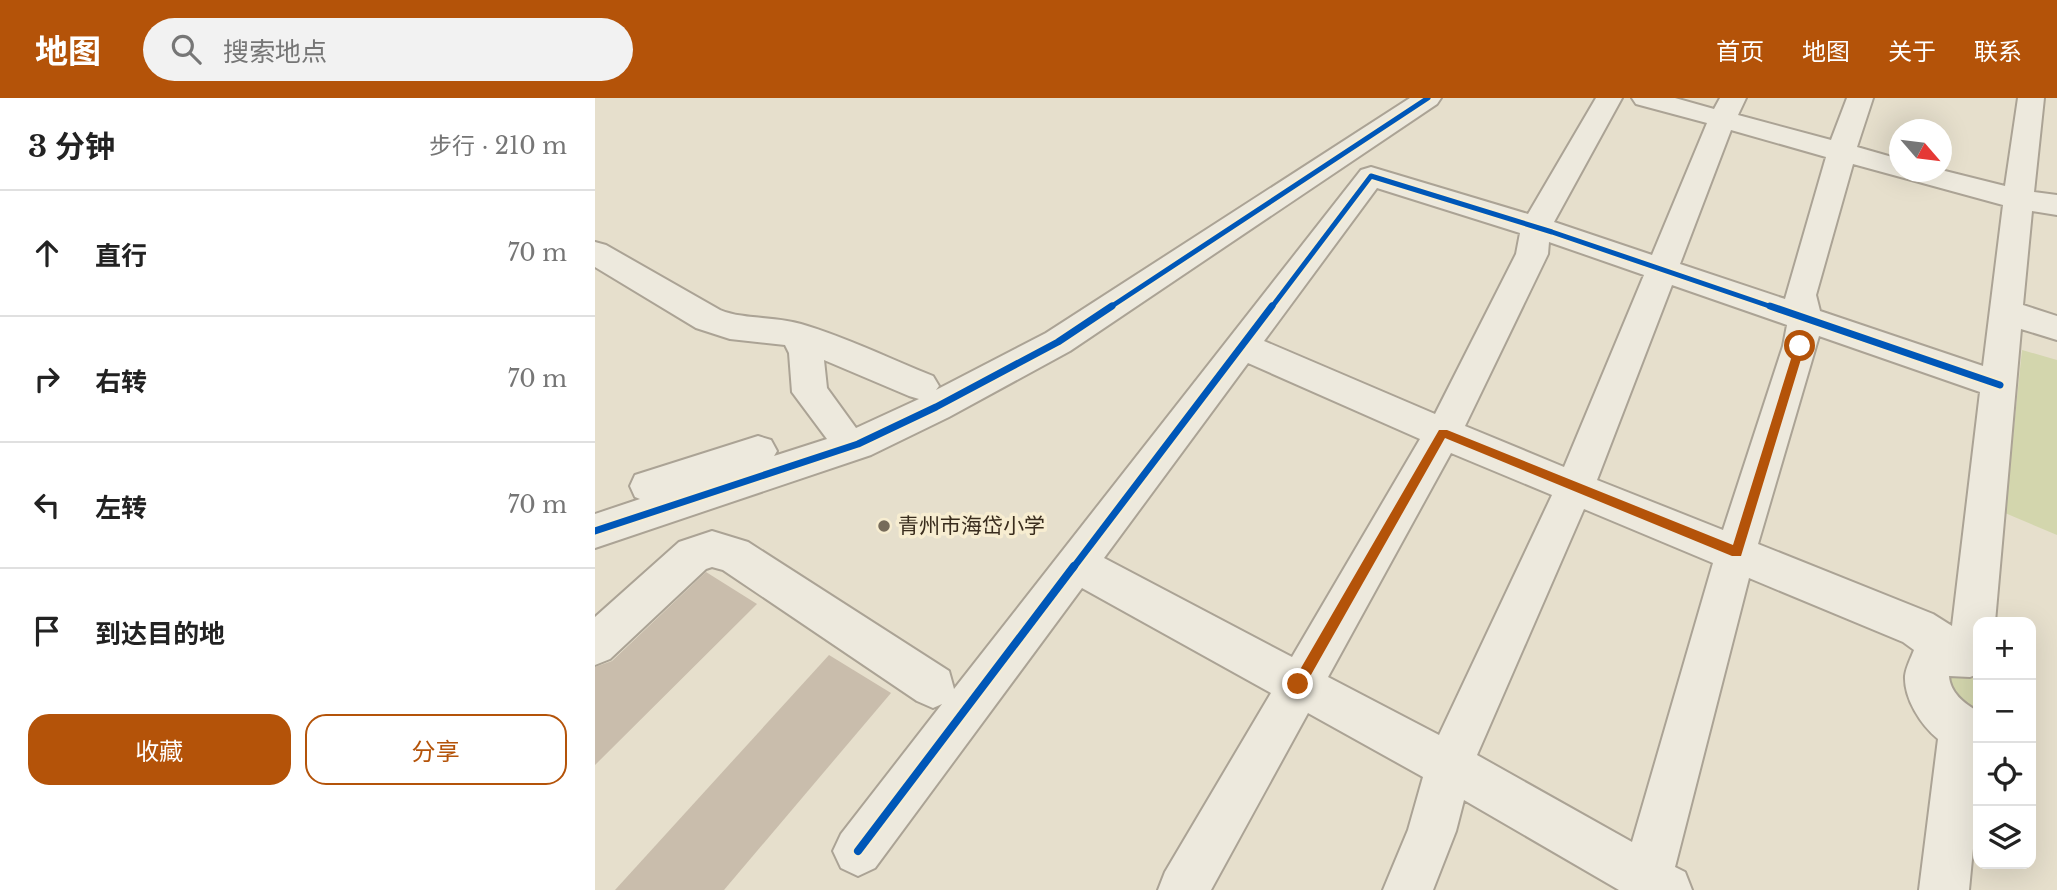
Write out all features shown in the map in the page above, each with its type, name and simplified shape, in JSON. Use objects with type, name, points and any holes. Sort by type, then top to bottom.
[{"type":"street","points":[[595,505],[705,466],[838,428],[1010,345],[1085,305],[1397,98]]},
{"type":"street","points":[[595,531],[857,444],[936,407],[1058,342],[1428,98]]},
{"type":"street","points":[[1183,890],[1443,433],[1532,254],[1536,227],[1609,98]]},
{"type":"street","points":[[1645,98],[1727,108],[1841,152],[1889,165]]},
{"type":"street","points":[[1076,564],[1449,766],[1653,886],[1737,552],[1800,346],[1805,316],[1800,295],[1838,172],[1841,152],[1860,98]]},
{"type":"street","points":[[1944,890],[1970,731],[1947,718],[1928,691],[1928,668],[1957,645],[2000,385],[2018,198],[2031,98]]},
{"type":"street","points":[[1408,890],[1432,831],[1449,766],[1575,486],[1727,108]]},
{"type":"street","points":[[858,851],[1371,176],[1536,227],[1805,316],[2000,385]]},
{"type":"street","points":[[1952,182],[2057,205]]},
{"type":"street","points":[[595,253],[708,320],[730,327],[797,335],[922,386]]},
{"type":"street","points":[[2007,312],[2057,328]]},
{"type":"street","points":[[797,335],[806,353],[810,392],[838,428]]},
{"type":"street","points":[[1242,346],[1443,433],[1957,645]]},
{"type":"street","points":[[595,645],[693,555],[712,549],[734,555],[933,685]]},
{"type":"green space","points":[[2022,350],[2057,360],[2057,535],[2005,513]]},
{"type":"green space","points":[[1953,674],[1973,674],[1973,710],[1966,708],[1948,684]]},
{"type":"building","points":[[706,572],[757,604],[595,765],[595,667],[612,661]]},
{"type":"building","points":[[829,655],[891,693],[724,890],[615,890]]},
{"type":"cycle path","points":[[595,531],[858,444],[936,407],[1058,342],[1428,98]]},
{"type":"cycle path","points":[[858,851],[1371,176],[1552,232],[2000,385]]},
{"type":"place","name":"青州市海岱小学","points":[[884,526]]},
{"type":"route","points":[[1298,684],[1443,433],[1737,552],[1800,346]]}]
